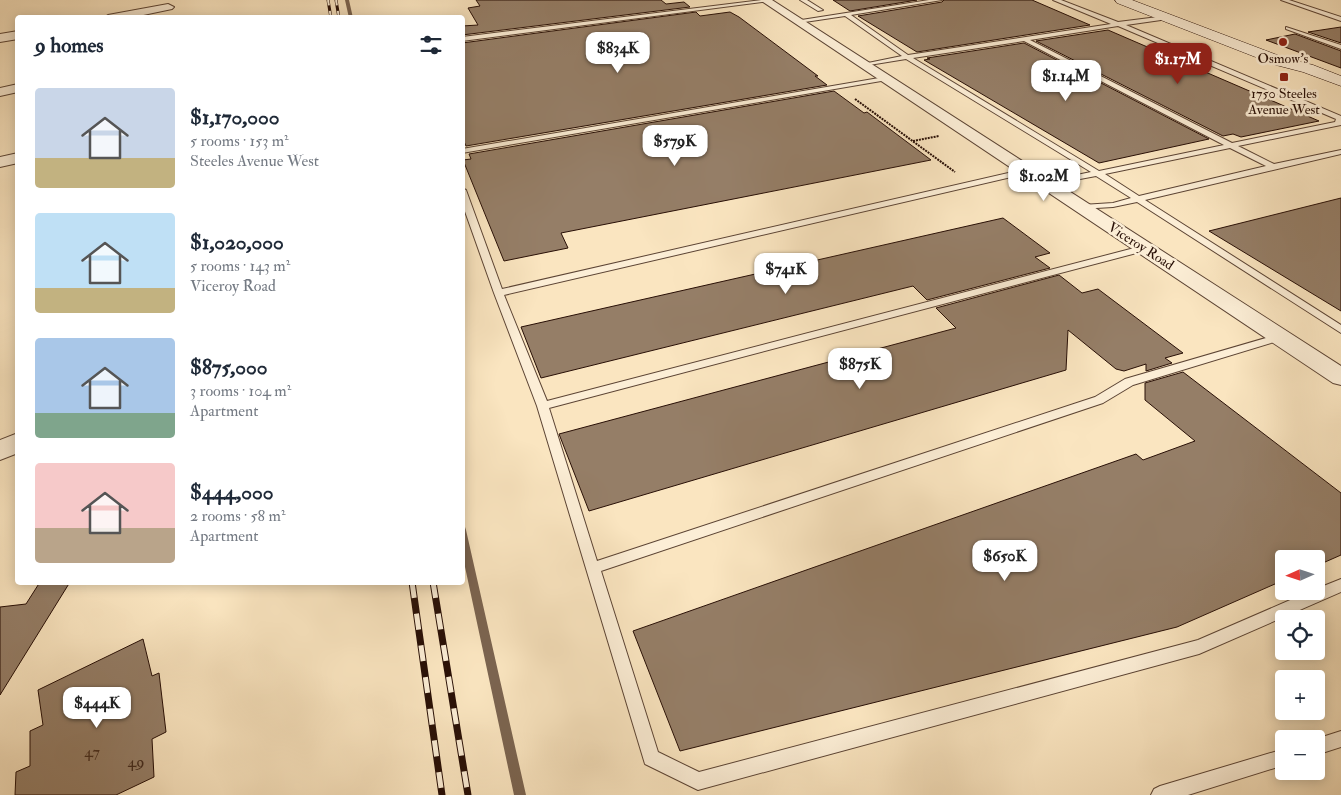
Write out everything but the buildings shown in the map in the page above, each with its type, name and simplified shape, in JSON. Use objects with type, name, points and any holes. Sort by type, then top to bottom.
[{"type":"main road","points":[[1121,0],[1281,62],[1308,68],[1341,81]]},
{"type":"main road","points":[[1281,62],[1285,72],[1341,95]]},
{"type":"street","name":"Viceroy Road","points":[[765,0],[797,17],[865,65],[1341,377]]},
{"type":"street","points":[[124,15],[168,7]]},
{"type":"street","points":[[0,38],[15,36]]},
{"type":"street","points":[[0,92],[15,89]]},
{"type":"street","points":[[0,162],[15,159]]},
{"type":"street","points":[[0,451],[15,444]]},
{"type":"lane","points":[[465,39],[765,0]]},
{"type":"lane","points":[[803,0],[820,10]]},
{"type":"lane","points":[[812,12],[910,0]]},
{"type":"lane","points":[[797,17],[846,14],[939,0]]},
{"type":"lane","points":[[1046,184],[1339,124],[1339,118],[1119,24],[1056,0]]},
{"type":"lane","points":[[1284,0],[1341,19]]},
{"type":"lane","points":[[846,14],[907,57],[1099,174],[1136,200],[1341,330]]},
{"type":"lane","points":[[865,65],[1166,18]]},
{"type":"lane","points":[[1288,28],[1341,47]]},
{"type":"lane","points":[[1025,39],[1273,166]]},
{"type":"lane","points":[[465,150],[885,78]]},
{"type":"lane","points":[[1082,207],[1113,205],[1273,166],[1341,152]]},
{"type":"lane","points":[[499,293],[1026,171]]},
{"type":"lane","points":[[465,198],[543,406],[651,758],[698,780],[1198,647],[1341,585]]},
{"type":"lane","points":[[543,406],[1145,248]]},
{"type":"lane","points":[[593,568],[1099,400],[1129,382],[1280,337]]},
{"type":"lane","points":[[1325,744],[1341,739]]},
{"type":"lane","points":[[1160,795],[1275,760]]},
{"type":"path","points":[[838,87],[972,184]]},
{"type":"waterway","points":[[347,0],[350,15]]},
{"type":"waterway","points":[[465,544],[520,795]]},
{"type":"railway","points":[[328,0],[330,15]]},
{"type":"railway","points":[[336,0],[338,15]]},
{"type":"railway","points":[[412,585],[442,795]]},
{"type":"railway","points":[[433,585],[468,795]]},
{"type":"place","name":"Osmow's","points":[[1283,42]]},
{"type":"place","name":"1750 Steeles Avenue West","points":[[1284,77]]}]
